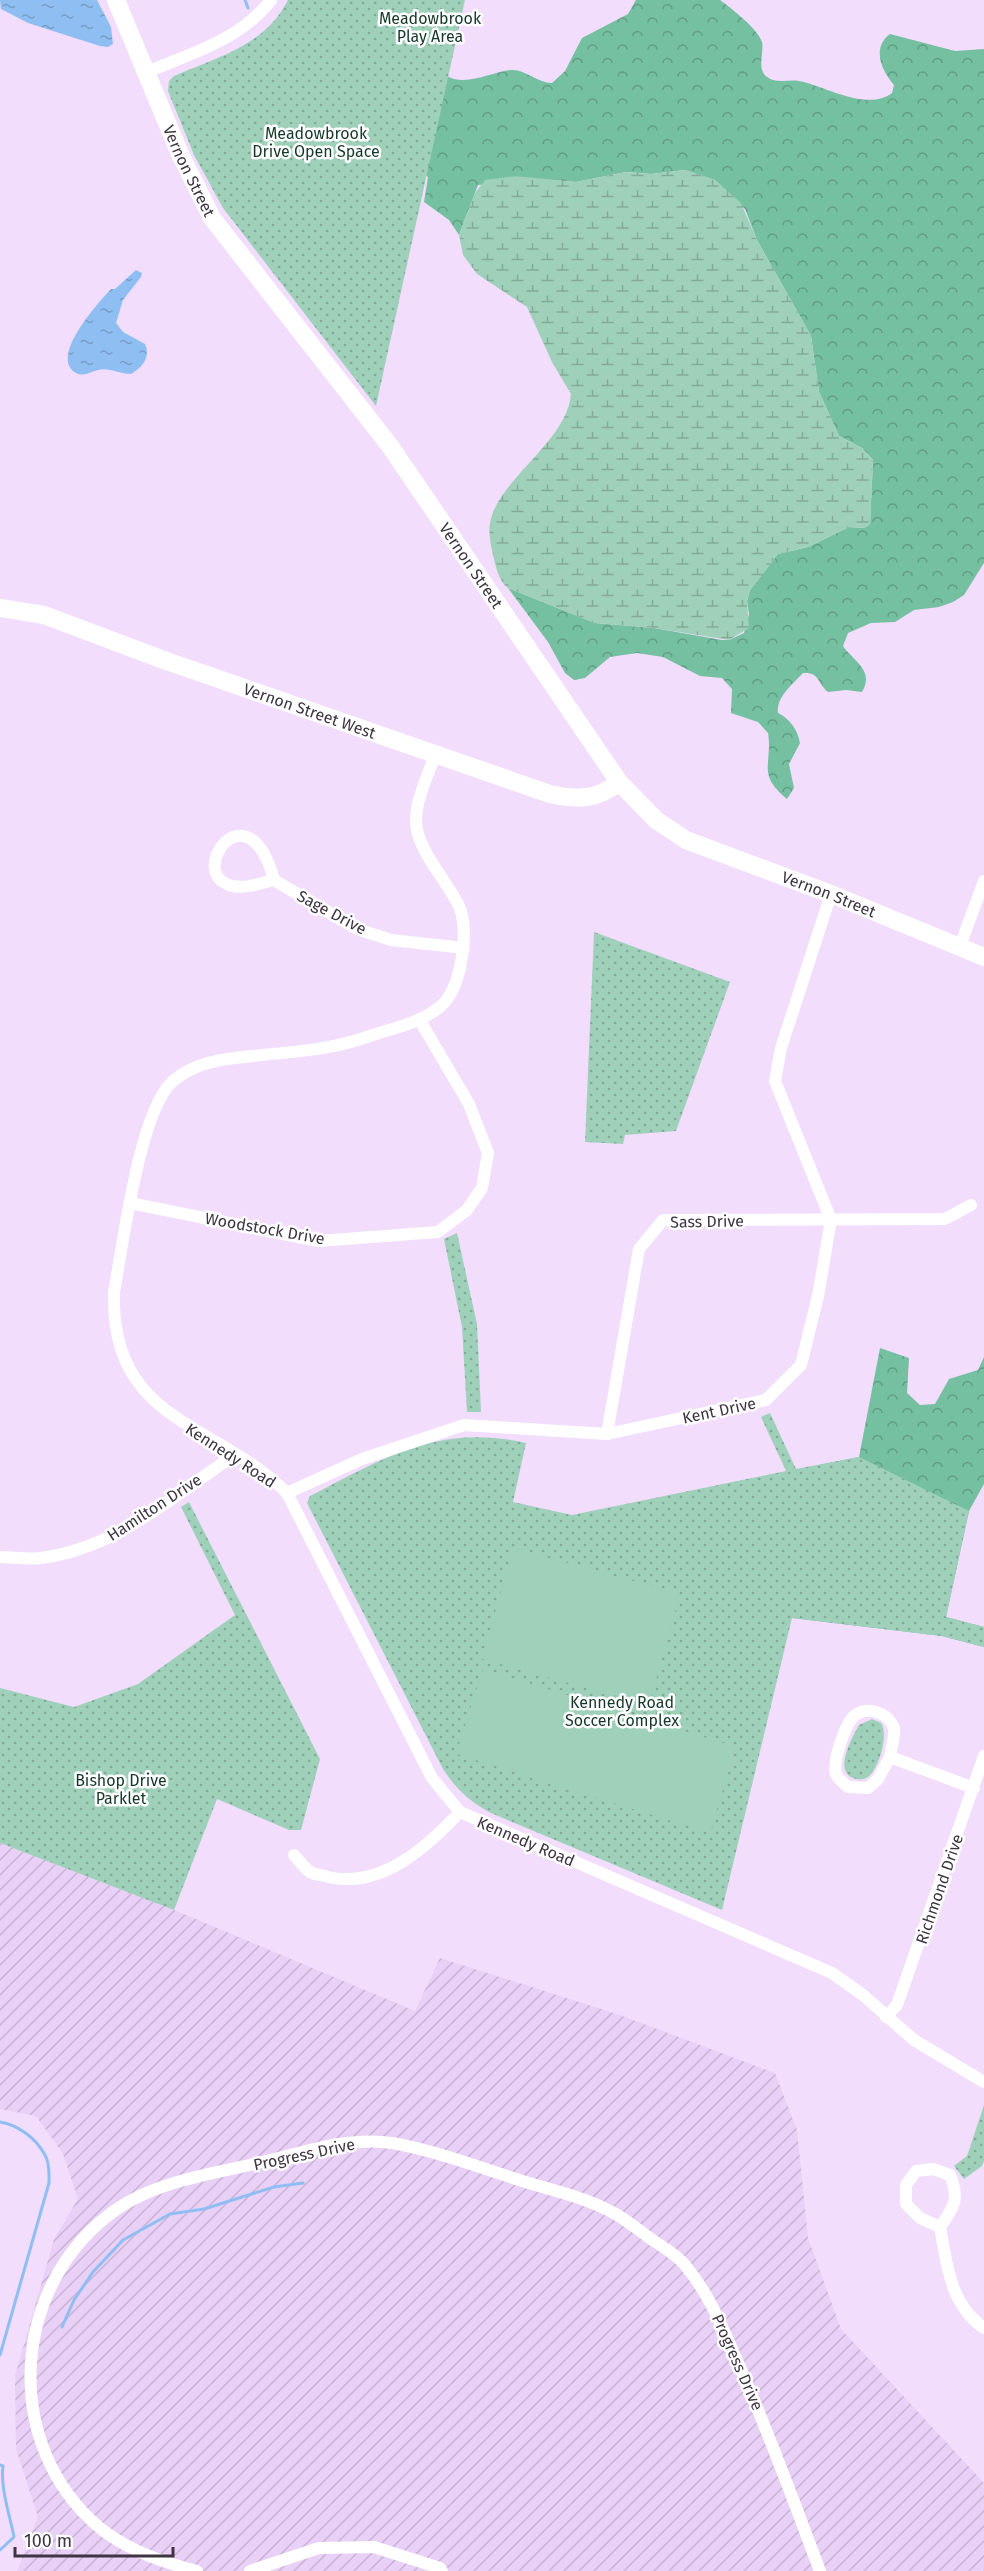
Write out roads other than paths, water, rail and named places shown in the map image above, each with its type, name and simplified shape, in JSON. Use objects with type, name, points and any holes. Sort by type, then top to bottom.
[{"type":"street","name":"Vernon Street","points":[[116,0],[188,172],[212,218],[390,446],[619,782],[656,820],[686,840],[831,894],[984,957]]},
{"type":"street","points":[[147,72],[231,37],[257,18],[271,0]]},
{"type":"street","name":"Vernon Street West","points":[[0,608],[44,615],[161,660],[435,755],[568,798],[605,793],[619,782]]},
{"type":"street","name":"Kennedy Road","points":[[435,755],[416,813],[419,837],[460,907],[464,948],[459,972],[444,1003],[419,1019],[340,1047],[225,1060],[194,1067],[170,1084],[154,1108],[130,1203],[114,1292],[114,1315],[120,1345],[131,1374],[155,1403],[271,1477],[287,1493],[432,1778],[460,1812],[832,1973],[863,1995],[886,2017],[939,2057],[984,2082]]},
{"type":"street","points":[[230,837],[247,837],[259,845],[267,856],[274,880],[246,887],[232,886],[220,879],[215,859],[220,845],[230,837]]},
{"type":"street","name":"Sage Drive","points":[[274,880],[357,929],[391,940],[464,948]]},
{"type":"street","points":[[960,946],[984,880]]},
{"type":"street","points":[[831,894],[780,1048],[775,1081],[831,1220]]},
{"type":"street","name":"Woodstock Drive","points":[[130,1203],[318,1240],[438,1232],[467,1210],[482,1188],[489,1153],[469,1104],[419,1019]]},
{"type":"street","name":"Sass Drive","points":[[607,1434],[639,1249],[663,1220],[945,1219],[972,1204]]},
{"type":"street","name":"Kent Drive","points":[[287,1493],[362,1459],[464,1425],[607,1434],[766,1401],[801,1365],[818,1296],[831,1220]]},
{"type":"street","name":"Hamilton Drive","points":[[0,1557],[40,1558],[80,1550],[119,1534],[223,1463],[231,1452]]},
{"type":"street","points":[[862,1711],[878,1712],[891,1723],[894,1732],[890,1756],[878,1779],[868,1788],[848,1787],[836,1775],[835,1766],[843,1736],[853,1717],[862,1711]]},
{"type":"street","points":[[890,1756],[974,1788]]},
{"type":"street","name":"Richmond Drive","points":[[886,2017],[897,2005],[984,1756]]},
{"type":"street","points":[[294,1855],[312,1873],[335,1878],[360,1879],[387,1870],[409,1858],[460,1812]]},
{"type":"street","name":"Progress Drive","points":[[197,2571],[161,2562],[129,2548],[76,2506],[55,2475],[42,2449],[30,2410],[27,2374],[34,2326],[40,2307],[51,2282],[74,2249],[118,2208],[146,2193],[190,2179],[336,2144],[367,2142],[393,2143],[495,2172],[611,2211],[682,2261],[708,2295],[764,2424],[820,2571]]},
{"type":"street","points":[[940,2227],[920,2218],[906,2204],[906,2186],[916,2171],[933,2169],[950,2175],[956,2190],[954,2208],[940,2227],[951,2287],[970,2319],[984,2328]]},
{"type":"street","points":[[250,2571],[319,2548],[374,2547],[440,2568],[442,2571]]},
{"type":"water","points":[[0,0],[97,0],[111,27],[113,44],[108,47],[100,46],[28,23],[1,9]]},
{"type":"water","points":[[136,270],[142,273],[141,277],[123,300],[116,323],[123,332],[145,344],[147,353],[144,362],[131,374],[106,369],[84,374],[76,373],[69,365],[68,355],[79,330],[111,289],[115,289]]},
{"type":"waterway","points":[[245,0],[248,8]]},
{"type":"waterway","points":[[0,2122],[20,2129],[37,2143],[47,2158],[49,2176],[49,2183],[0,2355]]},
{"type":"waterway","points":[[62,2327],[74,2300],[93,2272],[123,2240],[170,2214],[204,2209],[274,2187],[303,2183]]},
{"type":"waterway","points":[[0,2465],[3,2466],[4,2492],[14,2537],[0,2550]]},
{"type":"park label","name":"Meadowbrook Play Area","points":[[430,27]]},
{"type":"park label","name":"Meadowbrook Drive Open Space","points":[[316,142]]},
{"type":"park label","name":"Kennedy Road Soccer Complex","points":[[622,1711]]},
{"type":"park label","name":"Bishop Drive Parklet","points":[[121,1789]]}]
